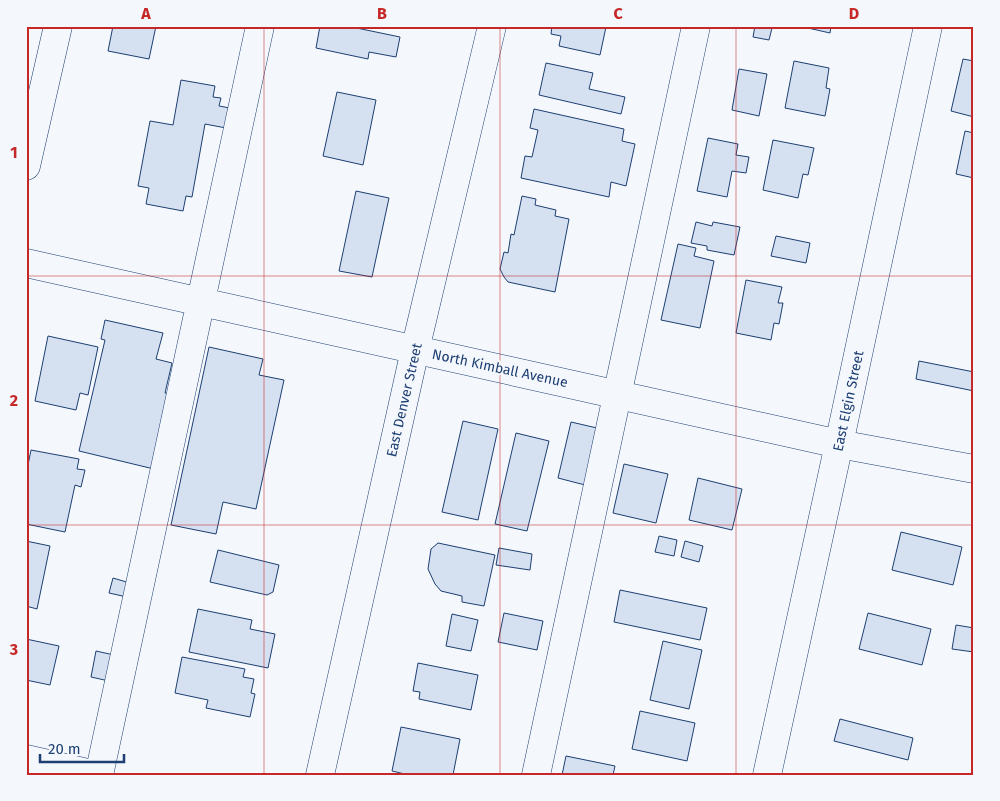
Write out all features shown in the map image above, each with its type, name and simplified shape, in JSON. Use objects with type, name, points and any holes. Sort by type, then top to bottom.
[{"type":"street","points":[[26,166],[58,26]]},
{"type":"street","points":[[26,759],[97,775],[260,26]]},
{"type":"street","name":"East Denver Street","points":[[320,775],[415,350],[492,26]]},
{"type":"street","points":[[536,775],[696,26]]},
{"type":"street","name":"East Elgin Street","points":[[766,775],[840,444],[928,26]]},
{"type":"street","name":"North Kimball Avenue","points":[[26,264],[840,444],[974,469]]},
{"type":"building","points":[[113,26],[156,26],[149,59],[108,51]]},
{"type":"building","points":[[320,26],[347,26],[400,37],[396,57],[369,52],[368,59],[316,48]]},
{"type":"building","points":[[552,26],[614,26],[614,28],[606,27],[600,55],[559,46],[561,36],[551,34]]},
{"type":"building","points":[[755,26],[772,28],[769,40],[753,37]]},
{"type":"building","points":[[799,26],[831,26],[830,33]]},
{"type":"building","points":[[963,59],[974,61],[974,117],[951,111]]},
{"type":"building","points":[[794,61],[829,68],[826,88],[830,89],[825,116],[785,108]]},
{"type":"building","points":[[546,63],[593,73],[589,89],[625,97],[621,114],[539,95]]},
{"type":"building","points":[[739,69],[767,74],[759,116],[732,110]]},
{"type":"building","points":[[181,80],[215,86],[213,97],[221,98],[219,106],[230,108],[226,128],[205,124],[192,197],[186,196],[183,211],[146,204],[149,188],[138,186],[150,121],[173,125]]},
{"type":"building","points":[[337,92],[376,100],[363,165],[323,156]]},
{"type":"building","points":[[534,109],[624,129],[622,141],[635,144],[626,186],[611,182],[609,197],[521,178],[525,156],[532,157],[538,130],[530,128]]},
{"type":"building","points":[[965,131],[974,133],[974,178],[956,174]]},
{"type":"building","points":[[708,138],[738,144],[736,155],[749,157],[746,173],[732,171],[727,197],[697,191]]},
{"type":"building","points":[[773,140],[814,148],[808,175],[803,174],[798,198],[763,190]]},
{"type":"building","points":[[356,191],[389,198],[372,277],[339,271]]},
{"type":"building","points":[[522,196],[536,199],[535,205],[556,210],[555,216],[569,219],[555,292],[508,282],[500,269],[504,252],[508,253],[511,234],[514,235]]},
{"type":"building","points":[[696,222],[712,226],[713,222],[740,227],[734,255],[707,250],[707,246],[691,243]]},
{"type":"building","points":[[776,236],[810,243],[806,263],[771,256]]},
{"type":"building","points":[[678,244],[696,248],[694,256],[714,261],[700,328],[661,320]]},
{"type":"building","points":[[746,280],[782,287],[778,303],[783,303],[779,324],[774,323],[771,340],[736,333]]},
{"type":"building","points":[[105,320],[163,333],[156,359],[172,363],[165,393],[172,395],[154,469],[79,451],[105,340],[101,339]]},
{"type":"building","points":[[48,336],[98,347],[88,395],[80,393],[76,410],[35,401]]},
{"type":"building","points":[[209,347],[263,359],[259,375],[284,380],[256,509],[223,502],[216,534],[171,525]]},
{"type":"building","points":[[919,361],[974,372],[974,391],[916,379]]},
{"type":"building","points":[[463,421],[498,429],[478,520],[442,512]]},
{"type":"building","points":[[571,422],[597,428],[585,485],[558,478]]},
{"type":"building","points":[[516,433],[549,441],[527,531],[495,524]]},
{"type":"building","points":[[31,450],[79,459],[77,469],[85,470],[81,487],[75,485],[65,532],[26,524],[26,475]]},
{"type":"building","points":[[624,464],[668,474],[656,523],[613,513]]},
{"type":"building","points":[[698,478],[742,489],[732,530],[689,520]]},
{"type":"building","points":[[901,532],[962,547],[953,585],[892,570]]},
{"type":"building","points":[[659,536],[677,540],[674,556],[655,552]]},
{"type":"building","points":[[26,541],[50,546],[37,609],[26,606]]},
{"type":"building","points":[[685,541],[703,546],[699,562],[681,557]]},
{"type":"building","points":[[438,543],[495,555],[484,606],[462,602],[462,596],[441,591],[435,584],[428,569],[431,549]]},
{"type":"building","points":[[499,548],[532,554],[530,570],[496,565]]},
{"type":"building","points":[[218,550],[279,565],[273,592],[267,595],[210,582]]},
{"type":"building","points":[[113,578],[130,583],[127,597],[109,593]]},
{"type":"building","points":[[620,590],[707,608],[700,640],[614,622]]},
{"type":"building","points":[[198,609],[252,620],[250,629],[275,634],[268,668],[189,652]]},
{"type":"building","points":[[504,613],[543,621],[537,650],[498,642]]},
{"type":"building","points":[[868,613],[931,629],[922,665],[859,649]]},
{"type":"building","points":[[452,614],[478,620],[471,651],[446,646]]},
{"type":"building","points":[[956,625],[974,628],[974,652],[952,649]]},
{"type":"building","points":[[26,639],[59,646],[50,685],[26,680]]},
{"type":"building","points":[[663,641],[702,650],[689,709],[650,700]]},
{"type":"building","points":[[96,651],[114,655],[109,681],[91,677]]},
{"type":"building","points":[[182,657],[245,669],[243,677],[254,679],[251,693],[255,694],[250,717],[206,708],[208,700],[175,693]]},
{"type":"building","points":[[418,663],[478,675],[471,710],[419,699],[420,692],[413,691]]},
{"type":"building","points":[[640,711],[695,723],[687,761],[632,749]]},
{"type":"building","points":[[840,719],[913,738],[908,760],[834,741]]},
{"type":"building","points":[[401,727],[460,739],[453,775],[409,775],[392,771]]},
{"type":"building","points":[[566,756],[615,766],[613,775],[562,775]]}]
